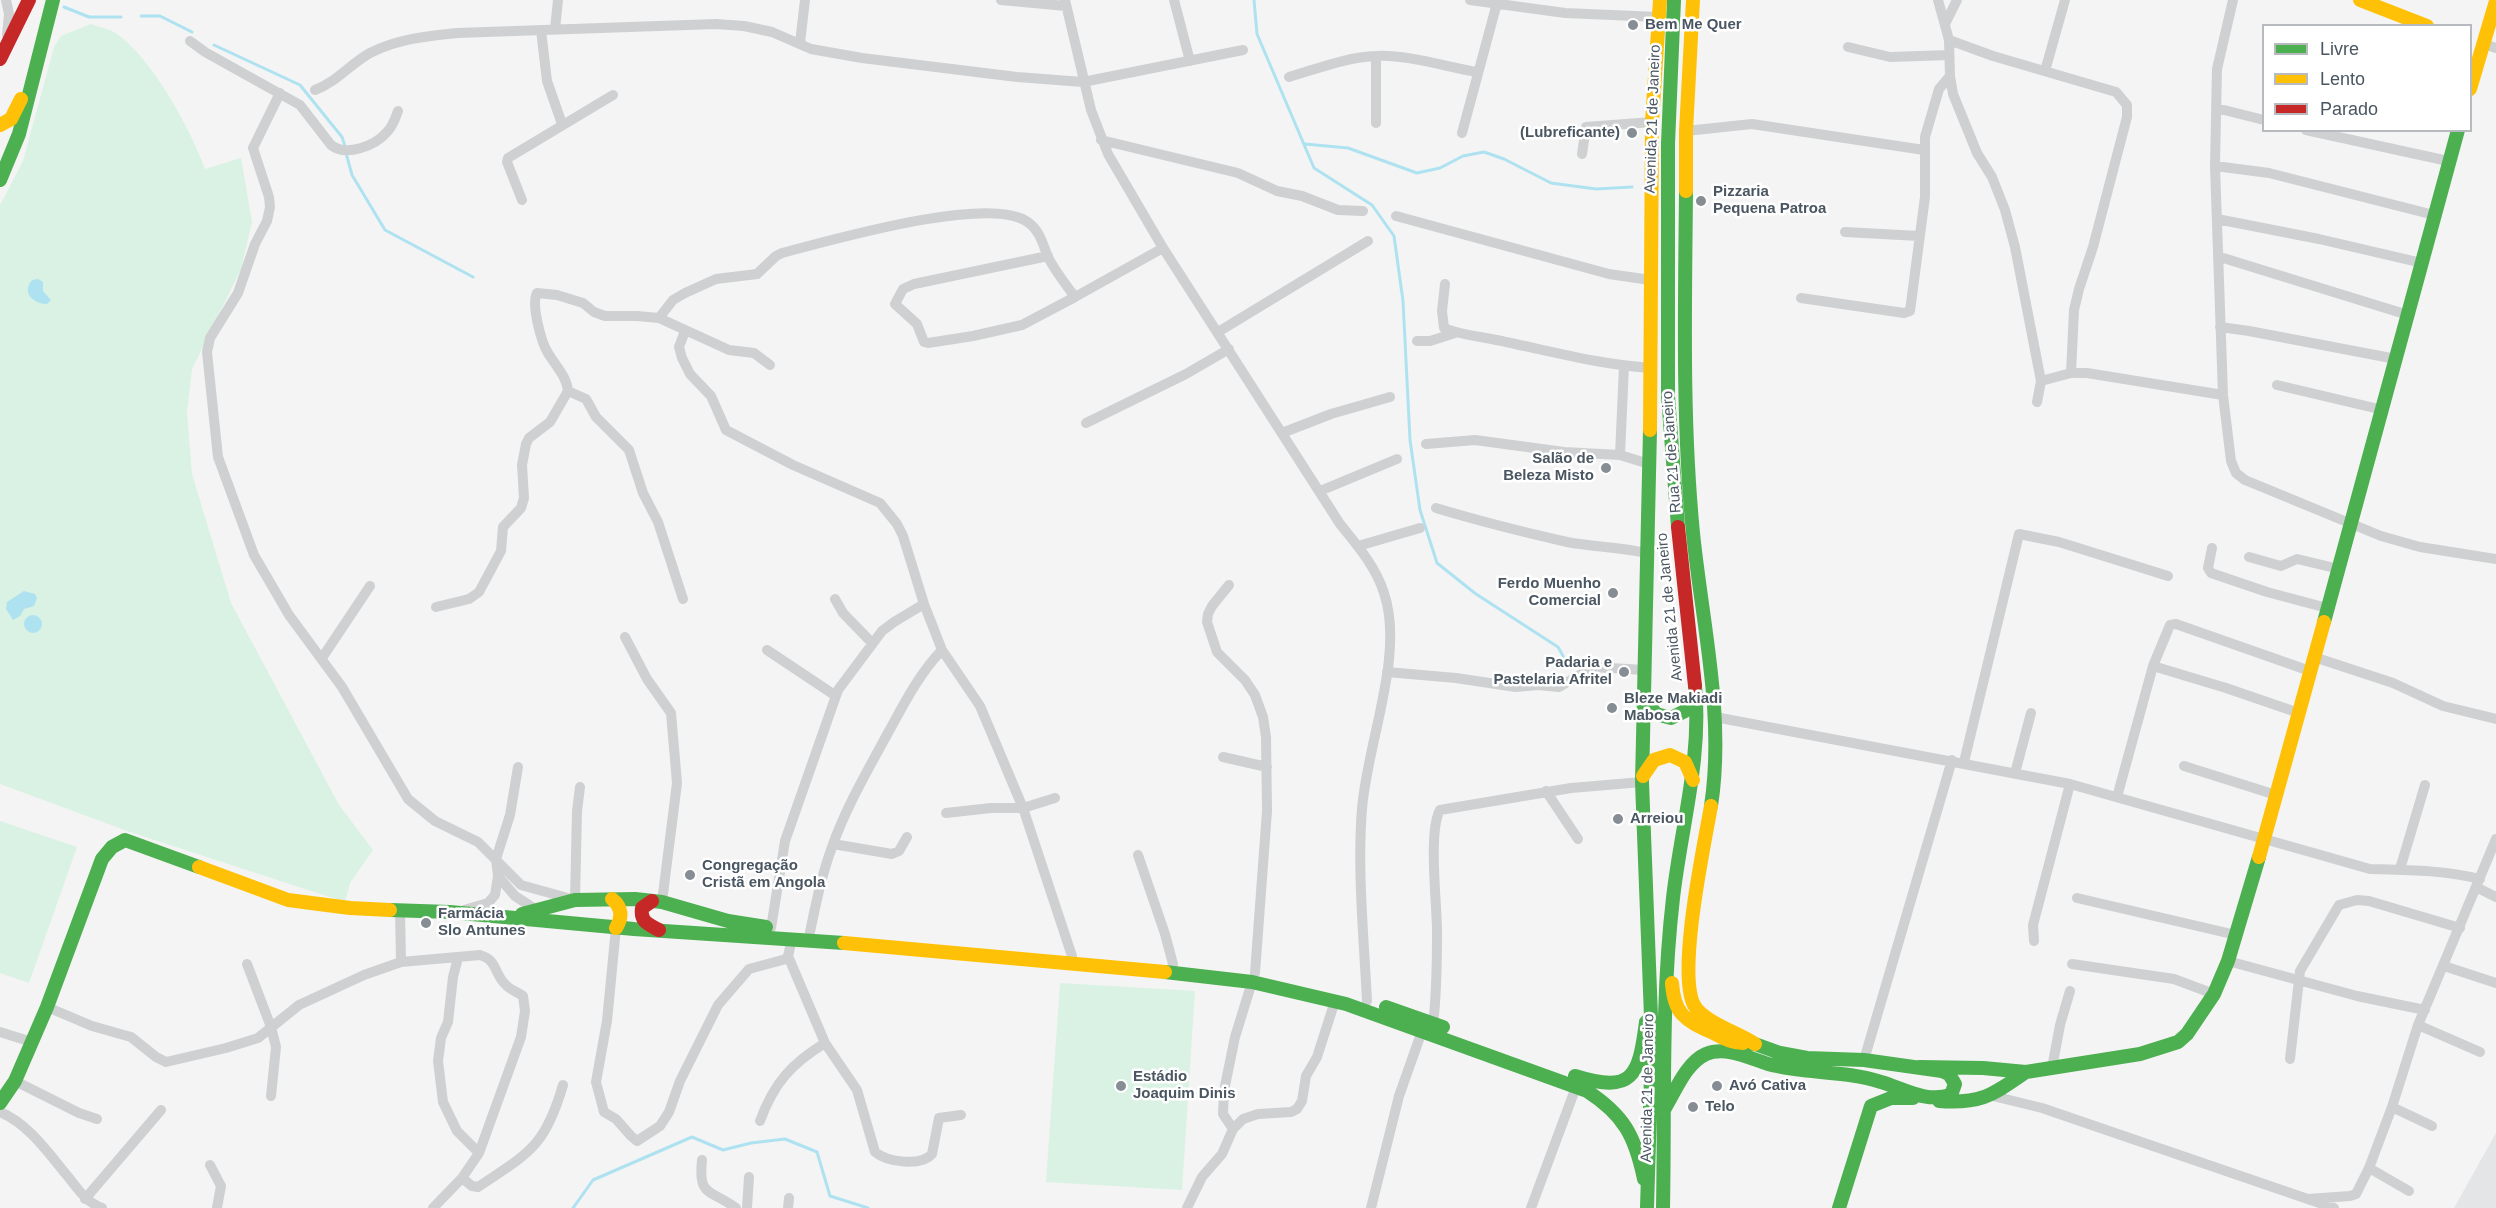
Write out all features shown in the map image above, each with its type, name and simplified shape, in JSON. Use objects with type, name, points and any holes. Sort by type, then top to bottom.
[{"type":"street","points":[[2,56],[9,14],[6,0]]},
{"type":"street","points":[[2,56],[28,0]]},
{"type":"street","points":[[0,180],[19,134],[53,0]]},
{"type":"street","points":[[555,29],[558,0]]},
{"type":"street","points":[[800,43],[805,0]]},
{"type":"street","points":[[1001,0],[1065,3],[1083,82],[1101,140],[1163,248],[1340,524],[1374,570],[1384,593],[1391,623],[1391,646],[1366,772],[1360,835],[1367,1001]]},
{"type":"street","points":[[1174,0],[1190,61]]},
{"type":"street","points":[[1470,0],[1565,13],[1658,17]]},
{"type":"street","name":"Avenida 21 de Janeiro","points":[[1647,1204],[1652,1043],[1648,985],[1642,779],[1651,368],[1652,122],[1660,0]]},
{"type":"street","name":"Avenida 21 de Janeiro","points":[[1663,1208],[1669,946],[1673,897],[1696,752],[1696,694],[1679,536],[1668,396],[1668,144],[1674,0]]},
{"type":"street","name":"Rua 21 de Janeiro","points":[[1693,0],[1686,131],[1685,417],[1693,532],[1715,717],[1714,785],[1693,921],[1688,981],[1693,1002],[1708,1020],[1737,1032],[1755,1044]]},
{"type":"street","points":[[1938,0],[1949,40],[1950,76],[1955,100],[1977,153],[1992,177],[2005,210],[2015,247],[2041,381],[2037,402]]},
{"type":"street","points":[[1945,24],[1957,0]]},
{"type":"street","points":[[2045,71],[2065,0]]},
{"type":"street","points":[[2233,0],[2217,69],[2215,166],[2220,257],[2223,395],[2234,469],[2240,476],[2381,536],[2420,548],[2496,559]]},
{"type":"street","points":[[2360,0],[2422,24]]},
{"type":"street","points":[[2472,83],[2496,1]]},
{"type":"street","points":[[1462,133],[1497,3]]},
{"type":"street","points":[[315,90],[331,84],[370,53],[411,38],[457,33],[716,24],[744,26],[772,32],[812,49],[862,58],[1017,77],[1083,82],[1243,50]]},
{"type":"street","points":[[541,30],[547,81],[562,124]]},
{"type":"street","points":[[1949,40],[2116,92],[2124,100],[2128,111],[2093,247],[2074,310],[2070,373]]},
{"type":"street","points":[[190,41],[205,52],[300,105],[331,145],[337,148],[353,150],[386,133],[393,124],[398,111]]},
{"type":"street","points":[[1848,47],[1890,57],[1949,55]]},
{"type":"street","points":[[1289,77],[1349,60],[1376,56],[1394,56],[1477,72]]},
{"type":"street","points":[[1376,56],[1376,123]]},
{"type":"street","points":[[0,125],[11,119],[34,69]]},
{"type":"street","points":[[1801,298],[1904,313],[1910,311],[1926,182],[1924,150],[1935,99],[1941,86],[1950,76]]},
{"type":"street","points":[[280,93],[253,148],[270,207],[267,221],[255,244],[238,293],[210,338],[207,352],[218,457],[226,483],[254,555],[289,615],[322,658],[408,799],[435,821],[478,842],[521,885],[575,900]]},
{"type":"street","points":[[522,200],[507,162],[508,158],[613,95]]},
{"type":"street","points":[[2216,108],[2262,120]]},
{"type":"street","points":[[1582,154],[1586,127],[1652,122]]},
{"type":"street","points":[[1686,131],[1752,124],[1924,150]]},
{"type":"street","points":[[2315,132],[2448,161]]},
{"type":"street","points":[[1919,1067],[1983,1068],[2026,1072],[2140,1054],[2178,1042],[2187,1034],[2214,994],[2228,961],[2265,839],[2457,132]]},
{"type":"street","points":[[1101,140],[1238,172],[1277,191],[1302,196],[1338,210],[1363,211]]},
{"type":"street","points":[[2215,166],[2270,174],[2434,215]]},
{"type":"street","points":[[659,318],[673,300],[685,293],[716,279],[756,274],[776,256],[782,254],[901,223],[933,217],[999,213],[1029,222],[1038,232],[1048,256],[1075,297]]},
{"type":"street","points":[[1396,216],[1609,274],[1650,280]]},
{"type":"street","points":[[2217,219],[2319,239],[2422,264]]},
{"type":"street","points":[[1845,232],[1919,236]]},
{"type":"street","points":[[1218,332],[1368,241]]},
{"type":"street","points":[[1048,256],[914,284],[903,290],[896,304],[917,324],[924,342],[973,336],[1023,325],[1163,248]]},
{"type":"street","points":[[2220,257],[2408,315]]},
{"type":"street","points":[[1445,284],[1442,321],[1444,328],[1455,333],[1508,342],[1573,358],[1651,368]]},
{"type":"street","points":[[436,608],[469,599],[479,592],[501,551],[503,527],[521,508],[524,498],[523,453],[526,444],[529,438],[550,422],[568,391],[565,380],[546,351],[534,300],[537,293],[557,295],[583,303],[594,312],[605,316],[659,318],[729,350],[754,353],[770,365]]},
{"type":"street","points":[[2220,327],[2396,359]]},
{"type":"street","points":[[685,331],[679,347],[682,358],[690,374],[711,396],[724,428],[794,465],[880,503],[897,524],[942,650],[980,706],[1023,808],[1072,956]]},
{"type":"street","points":[[1417,341],[1430,341],[1455,333]]},
{"type":"street","points":[[1086,423],[1229,349]]},
{"type":"street","points":[[1620,455],[1624,366]]},
{"type":"street","points":[[2041,381],[2070,373],[2098,374],[2223,395]]},
{"type":"street","points":[[2277,385],[2383,410]]},
{"type":"street","points":[[568,391],[585,399],[596,417],[629,450],[643,493],[658,522],[682,599]]},
{"type":"street","points":[[1282,433],[1331,414],[1390,397]]},
{"type":"street","points":[[1426,444],[1475,440],[1564,452],[1620,455],[1649,464]]},
{"type":"street","points":[[1320,491],[1397,459]]},
{"type":"street","points":[[1436,508],[1569,542],[1620,547],[1646,553]]},
{"type":"street","points":[[1358,546],[1420,528]]},
{"type":"street","points":[[1964,762],[2019,534],[2059,542],[2168,576]]},
{"type":"street","points":[[2212,548],[2208,568],[2211,573],[2267,592],[2328,608]]},
{"type":"street","points":[[2249,557],[2281,566],[2297,559],[2339,569]]},
{"type":"street","points":[[1229,585],[1212,606],[1207,622],[1217,652],[1245,680],[1255,695],[1263,717],[1267,767],[1264,855],[1254,977],[1235,1037],[1224,1091],[1223,1114],[1233,1129]]},
{"type":"street","points":[[322,658],[370,586]]},
{"type":"street","points":[[835,599],[843,613],[872,643]]},
{"type":"street","points":[[771,928],[786,841],[836,696],[872,643],[894,621],[924,604]]},
{"type":"street","points":[[2117,798],[2153,666],[2169,627],[2173,624],[2310,671]]},
{"type":"street","points":[[625,637],[647,679],[671,713],[676,783],[657,901]]},
{"type":"street","points":[[767,650],[836,696]]},
{"type":"street","points":[[810,932],[833,844],[883,742],[913,688],[928,665],[942,650]]},
{"type":"street","points":[[2314,657],[2393,683],[2443,706],[2496,719]]},
{"type":"street","points":[[2153,666],[2299,713]]},
{"type":"street","points":[[1387,672],[1456,678],[1516,687],[1538,685],[1559,687],[1593,667],[1645,670]]},
{"type":"street","points":[[1644,698],[1659,716],[1675,717],[1689,709],[1696,694]]},
{"type":"street","points":[[2015,773],[2031,713]]},
{"type":"street","points":[[1715,717],[1964,762],[2070,784],[2355,866],[2370,869],[2456,873],[2478,883],[2496,897]]},
{"type":"street","points":[[1371,1208],[1399,1096],[1428,1027],[1437,991],[1434,873],[1438,813],[1442,809],[1508,800],[1546,791],[1642,779],[1650,762],[1666,755],[1682,759],[1688,765],[1693,781]]},
{"type":"street","points":[[1224,757],[1267,767]]},
{"type":"street","points":[[1864,1060],[1952,760]]},
{"type":"street","points":[[2184,766],[2276,795]]},
{"type":"street","points":[[454,913],[488,903],[495,895],[498,876],[496,859],[510,815],[518,767]]},
{"type":"street","points":[[2034,941],[2033,925],[2070,784]]},
{"type":"street","points":[[2400,869],[2425,785]]},
{"type":"street","points":[[575,900],[576,820],[580,787]]},
{"type":"street","points":[[1546,791],[1578,840]]},
{"type":"street","points":[[946,813],[991,808],[1023,808],[1055,798]]},
{"type":"street","points":[[833,844],[892,854],[899,851],[907,837]]},
{"type":"street","points":[[2308,1199],[2354,1195],[2369,1168],[2392,1107],[2418,1025],[2496,839]]},
{"type":"street","points":[[0,1103],[15,1081],[47,1007],[102,859],[107,850],[125,840],[288,900],[350,908],[454,913],[616,928],[792,939],[1024,961],[1254,977],[1428,1027],[1591,1082],[1615,1085],[1629,1078],[1640,1061],[1648,985]]},
{"type":"street","points":[[1138,855],[1159,914],[1173,964]]},
{"type":"street","points":[[498,876],[515,896],[559,922]]},
{"type":"street","points":[[2077,898],[2236,935]]},
{"type":"street","points":[[612,899],[619,905],[621,920],[616,928],[608,1021],[596,1082],[602,1109],[616,1119],[637,1141],[665,1119],[680,1081],[716,1009],[745,973],[753,968],[782,962],[789,956]]},
{"type":"street","points":[[499,918],[537,911],[575,900],[657,901],[728,921],[771,928],[1173,964],[1254,977],[1367,1001],[1576,1087],[1606,1103],[1629,1128],[1639,1153],[1647,1204]]},
{"type":"street","points":[[2289,1059],[2297,981],[2306,958],[2334,913],[2344,903],[2357,900],[2376,902],[2460,928]]},
{"type":"street","points":[[657,901],[642,908],[641,917],[644,922],[660,930]]},
{"type":"street","points":[[400,910],[401,962]]},
{"type":"street","points":[[792,939],[789,956],[825,1043],[857,1090],[872,1149],[880,1156],[897,1161],[930,1157],[939,1118],[961,1115]]},
{"type":"street","points":[[1665,1107],[1694,1064],[1707,1054],[1716,1052],[1738,1054],[1777,1066],[1878,1081],[1931,1100],[1951,1095],[1955,1084],[1953,1078],[1942,1071],[1864,1060],[1807,1058],[1780,1053],[1755,1044],[1734,1043],[1688,1022],[1678,1010],[1673,997],[1669,946]]},
{"type":"street","points":[[47,1007],[92,1026],[131,1037],[166,1062],[258,1038],[299,1005],[364,975],[401,962],[480,955],[491,959],[506,986],[520,993],[525,1002],[521,1037],[479,1153],[462,1178],[433,1208]]},
{"type":"street","points":[[458,958],[453,976],[448,1023],[441,1038],[438,1061],[443,1102],[457,1131],[479,1153]]},
{"type":"street","points":[[2228,961],[2297,981],[2425,1010]]},
{"type":"street","points":[[247,964],[271,1027],[276,1053],[271,1096]]},
{"type":"street","points":[[2072,964],[2174,979],[2214,994]]},
{"type":"street","points":[[2444,966],[2496,983]]},
{"type":"street","points":[[2052,1068],[2060,1025],[2070,990]]},
{"type":"street","points":[[1187,1208],[1202,1178],[1222,1154],[1233,1129],[1248,1116],[1298,1109],[1302,1101],[1305,1076],[1317,1057],[1335,1001]]},
{"type":"street","points":[[2418,1025],[2480,1052]]},
{"type":"street","points":[[0,1032],[32,1042]]},
{"type":"street","points":[[760,1121],[777,1083],[787,1071],[801,1058],[825,1043]]},
{"type":"street","points":[[1839,1208],[1871,1106],[1878,1101],[1898,1096],[1970,1103],[1993,1096],[2026,1072]]},
{"type":"street","points":[[15,1081],[79,1113],[98,1119]]},
{"type":"street","points":[[462,1178],[472,1186],[478,1187],[529,1152],[554,1117],[563,1085]]},
{"type":"street","points":[[1531,1208],[1576,1087]]},
{"type":"street","points":[[1993,1096],[2042,1108],[2334,1208]]},
{"type":"street","points":[[2392,1107],[2432,1125]]},
{"type":"street","points":[[86,1199],[161,1110]]},
{"type":"street","points":[[0,1112],[22,1125],[86,1199],[102,1208]]},
{"type":"street","points":[[702,1160],[700,1182],[703,1188],[736,1208]]},
{"type":"street","points":[[210,1165],[221,1186],[217,1208]]},
{"type":"street","points":[[2369,1168],[2409,1191]]},
{"type":"street","points":[[747,1208],[749,1177]]},
{"type":"shaded area","points":[[2496,1133],[2496,1208],[2454,1208]]},
{"type":"green space","points":[[91,24],[117,34],[144,60],[180,115],[205,169],[241,158],[252,222],[241,269],[192,369],[187,413],[192,474],[231,603],[339,805],[373,850],[350,883],[345,902],[130,832],[0,784],[0,205],[23,161],[54,47],[61,36]]},
{"type":"green space","points":[[0,821],[77,847],[29,983],[0,973]]},
{"type":"green space","name":"Estádio Joaquim Dinis","points":[[1060,983],[1195,991],[1182,1190],[1046,1182]]},
{"type":"water","points":[[38,279],[43,282],[43,291],[51,300],[47,304],[34,300],[28,293],[32,280]]},
{"type":"water","points":[[24,591],[35,594],[37,598],[34,606],[24,609],[20,616],[13,620],[6,609],[7,602]]},
{"type":"water","points":[[33,615],[39,618],[42,624],[39,630],[33,633],[27,630],[24,624],[27,618]]},
{"type":"waterway","points":[[1254,0],[1257,34],[1314,168],[1372,205],[1394,236],[1403,301],[1410,440],[1420,510],[1437,563],[1476,594],[1558,647],[1567,663]]},
{"type":"waterway","points":[[64,7],[89,17],[121,17]]},
{"type":"waterway","points":[[141,16],[160,16],[192,32]]},
{"type":"waterway","points":[[214,45],[300,85],[342,137],[345,146]]},
{"type":"waterway","points":[[1305,144],[1348,148],[1417,173],[1440,168],[1463,156],[1484,152],[1504,159],[1551,183],[1596,189],[1632,187]]},
{"type":"waterway","points":[[346,153],[352,175],[385,230],[473,277]]},
{"type":"waterway","points":[[573,1208],[593,1180],[692,1137],[723,1150],[751,1143],[785,1139],[817,1152],[830,1196],[868,1208]]},
{"type":"traffic: fast","points":[[0,180],[19,134],[53,0]]},
{"type":"traffic: fast","points":[[1674,0],[1668,144],[1668,396],[1678,527]]},
{"type":"traffic: fast","points":[[2324,622],[2457,132]]},
{"type":"traffic: fast","points":[[1686,191],[1687,448],[1693,533],[1714,703],[1715,772],[1711,806]]},
{"type":"traffic: fast","points":[[1647,1208],[1652,1043],[1642,782],[1650,430]]},
{"type":"traffic: fast","points":[[1663,1208],[1664,1053],[1669,937],[1696,740],[1695,686]]},
{"type":"traffic: fast","points":[[1644,698],[1656,714],[1671,718],[1685,711],[1696,694]]},
{"type":"traffic: fast","points":[[0,1103],[15,1081],[47,1007],[102,859],[112,847],[125,840],[199,867]]},
{"type":"traffic: fast","points":[[1919,1067],[1983,1068],[2026,1072],[2140,1054],[2178,1042],[2187,1034],[2214,994],[2228,961],[2259,857]]},
{"type":"traffic: fast","points":[[522,914],[575,900],[635,899],[662,902],[728,921],[766,927]]},
{"type":"traffic: fast","points":[[390,910],[450,912],[634,929],[844,943]]},
{"type":"traffic: fast","points":[[1165,972],[1252,982],[1346,1004],[1587,1091],[1610,1109],[1626,1128],[1636,1150],[1644,1179]]},
{"type":"traffic: fast","points":[[1386,1007],[1443,1027]]},
{"type":"traffic: fast","points":[[1575,1076],[1610,1083],[1630,1076],[1640,1056],[1646,1022]]},
{"type":"traffic: fast","points":[[1665,1108],[1693,1064],[1706,1054],[1721,1051],[1782,1067],[1867,1078],[1924,1096],[1951,1095],[1955,1084],[1949,1074],[1942,1071],[1864,1060],[1807,1058],[1743,1043]]},
{"type":"traffic: fast","points":[[1939,1101],[1966,1101],[1986,1096],[2026,1072]]},
{"type":"traffic: fast","points":[[1839,1208],[1871,1106],[1891,1098],[1913,1098]]},
{"type":"traffic: slow","points":[[1650,430],[1652,122],[1660,0]]},
{"type":"traffic: slow","points":[[1686,191],[1686,131],[1693,0]]},
{"type":"traffic: slow","points":[[2360,0],[2422,24]]},
{"type":"traffic: slow","points":[[2472,82],[2496,1]]},
{"type":"traffic: slow","points":[[0,125],[11,119],[21,99]]},
{"type":"traffic: slow","points":[[2259,857],[2324,622]]},
{"type":"traffic: slow","points":[[1643,776],[1654,760],[1670,755],[1685,762],[1693,780]]},
{"type":"traffic: slow","points":[[1711,806],[1690,938],[1688,966],[1690,989],[1694,1005],[1705,1017],[1755,1044]]},
{"type":"traffic: slow","points":[[199,867],[288,900],[350,908],[390,910]]},
{"type":"traffic: slow","points":[[612,899],[618,905],[620,912],[620,920],[616,928]]},
{"type":"traffic: slow","points":[[844,943],[1165,972]]},
{"type":"traffic: slow","points":[[1672,983],[1675,1002],[1682,1015],[1702,1028],[1734,1042],[1743,1043]]},
{"type":"traffic: jam","points":[[0,59],[29,0]]},
{"type":"traffic: jam","points":[[1678,527],[1695,686]]},
{"type":"traffic: jam","points":[[652,901],[642,908],[642,916],[646,922],[659,930]]},
{"type":"place","name":"Bem Me Quer","points":[[1633,25]]},
{"type":"place","name":"(Lubreficante)","points":[[1632,133]]},
{"type":"place","name":"Pizzaria Pequena Patroa","points":[[1701,201]]},
{"type":"place","name":"Salão de Beleza Misto","points":[[1606,468]]},
{"type":"place","name":"Ferdo Muenho Comercial","points":[[1613,593]]},
{"type":"place","name":"Padaria e Pastelaria Afritel","points":[[1624,672]]},
{"type":"place","name":"Bleze Makiadi Mabosa","points":[[1612,708]]},
{"type":"place","name":"Arreiou","points":[[1618,819]]},
{"type":"place","name":"Congregação Cristã em Angola","points":[[690,875]]},
{"type":"place","name":"Farmácia Slo Antunes","points":[[426,923]]},
{"type":"place","name":"Estádio Joaquim Dinis","points":[[1121,1086]]},
{"type":"place","name":"Avó Cativa","points":[[1717,1086]]},
{"type":"place","name":"Telo","points":[[1693,1107]]}]
